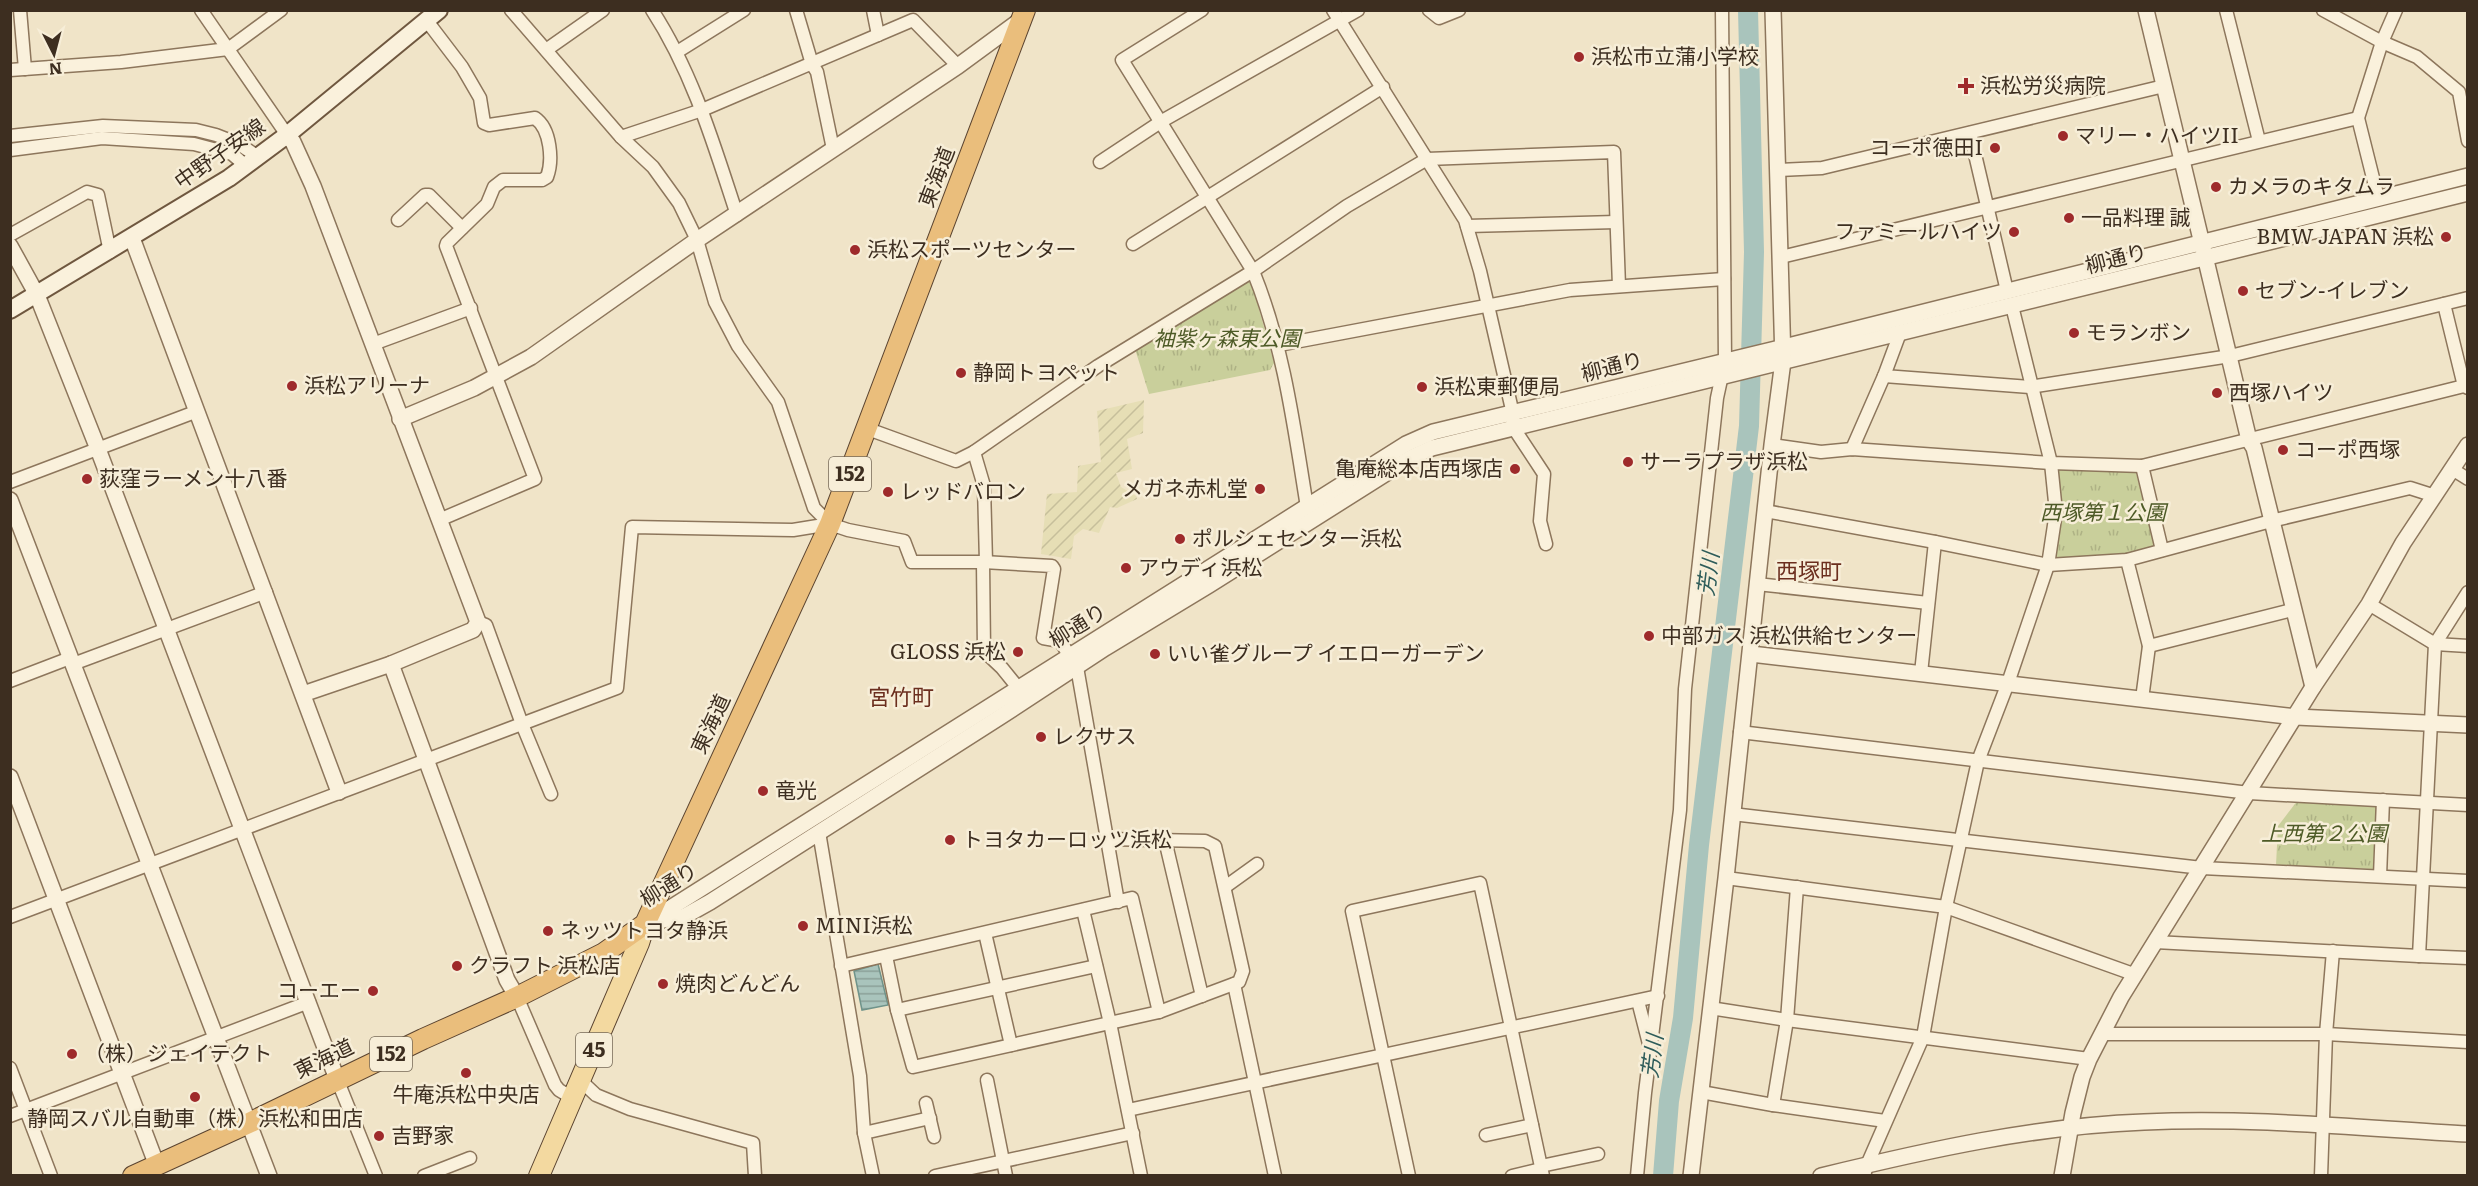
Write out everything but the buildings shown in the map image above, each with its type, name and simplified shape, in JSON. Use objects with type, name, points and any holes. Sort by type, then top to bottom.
[{"type":"highway","name":"東海道","points":[[133,1176],[159,1169],[337,1079],[517,997],[604,953],[645,924],[830,524],[1027,13]]},
{"type":"main road","name":"中野子安線","points":[[10,310],[110,252],[252,162],[433,16]]},
{"type":"main road","name":"45","points":[[539,1176],[639,943],[645,924]]},
{"type":"street","points":[[20,10],[25,69]]},
{"type":"street","points":[[201,10],[293,142],[313,186],[478,622],[486,625],[522,724],[551,794]]},
{"type":"street","points":[[10,70],[121,62],[228,49],[281,10]]},
{"type":"street","points":[[511,10],[621,137],[653,167],[679,202],[697,240],[715,302],[738,346],[778,402],[814,508],[830,524],[848,530],[904,541],[912,562],[984,562],[1052,566],[1054,569],[1043,638],[1060,641],[1073,662],[1118,902]]},
{"type":"street","points":[[546,50],[603,10]]},
{"type":"street","points":[[652,10],[677,52],[702,110],[737,215]]},
{"type":"street","points":[[677,52],[744,10]]},
{"type":"street","points":[[796,10],[812,64],[817,72],[833,149]]},
{"type":"street","points":[[873,10],[878,35]]},
{"type":"street","points":[[1202,10],[1122,60],[1162,121],[1253,271],[1279,345],[1286,373],[1307,507]]},
{"type":"street","points":[[1100,162],[1162,121],[1336,16],[1358,10]]},
{"type":"street","points":[[1429,10],[1439,18],[1459,10]]},
{"type":"street","points":[[1637,1176],[1680,810],[1685,689],[1726,367],[1722,10]]},
{"type":"street","points":[[1691,1176],[1726,878],[1740,732],[1751,654],[1779,355],[1781,257],[1773,10]]},
{"type":"street","points":[[2226,10],[2259,141]]},
{"type":"street","points":[[2323,10],[2382,42],[2417,57],[2463,91],[2468,141]]},
{"type":"street","points":[[2378,198],[2358,118],[2382,42],[2396,10]]},
{"type":"street","points":[[2148,11],[2249,440],[2254,448],[2292,610],[2313,687]]},
{"type":"street","points":[[400,419],[496,377],[559,337],[697,240],[958,66],[1027,13]]},
{"type":"street","points":[[621,137],[702,110],[812,64],[878,35],[910,15],[958,66]]},
{"type":"street","points":[[433,16],[480,98],[484,123],[489,125],[535,118],[542,123],[550,151],[547,177],[542,180],[503,180],[494,187],[487,204],[446,246],[536,479],[439,520]]},
{"type":"street","points":[[1336,16],[1383,87],[1467,226],[1488,305],[1513,420],[1544,474],[1540,521],[1546,544]]},
{"type":"street","points":[[1779,170],[1822,168],[2164,86]]},
{"type":"street","points":[[1133,244],[1383,87]]},
{"type":"street","points":[[1781,257],[2358,118]]},
{"type":"street","points":[[10,136],[103,126],[196,130],[239,144],[252,162]]},
{"type":"street","points":[[1970,134],[2007,291]]},
{"type":"street","points":[[10,150],[102,138],[194,144],[252,162]]},
{"type":"street","points":[[868,429],[956,461],[974,452],[1098,366],[1253,271],[1347,206],[1427,159],[1614,152],[1619,286]]},
{"type":"street","name":"柳通り","points":[[1779,355],[2007,291],[2468,177]]},
{"type":"street","points":[[10,235],[87,192],[98,195],[110,252]]},
{"type":"street","name":"柳通り","points":[[645,924],[1018,689],[1105,648],[1412,457],[1449,442],[1513,420],[1726,367],[1900,333],[2468,193]]},
{"type":"street","points":[[398,220],[425,195],[429,195],[462,228]]},
{"type":"street","points":[[1467,226],[1616,222]]},
{"type":"street","points":[[132,238],[195,412],[266,592],[339,792]]},
{"type":"street","points":[[10,246],[37,295],[98,449],[376,1176]]},
{"type":"street","points":[[1279,345],[1570,290],[1724,279]]},
{"type":"street","points":[[1884,376],[2030,387],[2230,356],[2468,298]]},
{"type":"street","points":[[1772,445],[1821,452],[1852,450],[2051,463],[2142,466],[2466,387],[2444,304]]},
{"type":"street","points":[[1865,1170],[1923,1037],[1947,907],[1978,761],[2008,683],[2048,565],[2056,512],[2051,463],[2030,387],[2012,306]]},
{"type":"street","points":[[373,344],[471,308]]},
{"type":"street","points":[[1852,450],[1900,333]]},
{"type":"street","points":[[10,482],[195,412]]},
{"type":"street","name":"柳通り","points":[[645,924],[685,916],[819,832],[1307,507],[1406,444],[1433,432],[1513,420]]},
{"type":"street","points":[[2062,1176],[2070,1128],[2089,1059],[2102,1034],[2155,942],[2313,687],[2369,604],[2403,543],[2468,445]]},
{"type":"street","points":[[974,452],[984,486],[984,651],[1018,689]]},
{"type":"street","points":[[2142,466],[2162,550]]},
{"type":"street","points":[[2452,469],[2468,479]]},
{"type":"street","points":[[1765,511],[2048,565],[2127,560],[2271,521],[2410,488],[2435,496]]},
{"type":"street","points":[[10,500],[268,1176]]},
{"type":"street","points":[[10,917],[617,688],[632,528],[794,530],[830,524]]},
{"type":"street","points":[[1921,673],[1935,542]]},
{"type":"street","points":[[2127,560],[2149,646],[2142,699]]},
{"type":"street","points":[[1757,584],[1928,603]]},
{"type":"street","points":[[10,681],[168,629],[266,592]]},
{"type":"street","points":[[2419,956],[2429,723],[2435,644],[2468,592]]},
{"type":"street","points":[[2369,604],[2435,644],[2468,646]]},
{"type":"street","points":[[2149,646],[2292,610]]},
{"type":"street","points":[[303,694],[391,664],[473,630],[478,622]]},
{"type":"street","points":[[1751,654],[2296,717],[2468,725]]},
{"type":"street","points":[[391,664],[507,980],[517,997],[555,1085],[559,1090],[577,1090],[596,1095],[630,1109],[753,1143],[755,1176]]},
{"type":"street","points":[[1740,732],[2249,793],[2468,805]]},
{"type":"street","points":[[10,777],[159,1169]]},
{"type":"street","points":[[2380,876],[2383,800]]},
{"type":"street","points":[[1732,814],[2202,868],[2468,881]]},
{"type":"street","points":[[819,832],[860,1076],[864,1133],[873,1176]]},
{"type":"street","points":[[886,956],[897,1010],[913,1067],[1159,1012],[1239,981],[1243,971],[1217,850],[1210,843],[1107,838]]},
{"type":"street","points":[[1165,840],[1202,996]]},
{"type":"street","points":[[1225,887],[1257,864]]},
{"type":"street","points":[[1726,878],[1947,907],[2136,975]]},
{"type":"street","points":[[1409,1176],[1352,911],[1480,884],[1542,1170]]},
{"type":"street","points":[[1773,1105],[1787,1020],[1797,887]]},
{"type":"street","points":[[841,966],[1132,898],[1159,1012]]},
{"type":"street","points":[[1083,910],[1110,1023],[1142,1176]]},
{"type":"street","points":[[985,933],[1011,1045]]},
{"type":"street","points":[[2155,942],[2468,958]]},
{"type":"street","points":[[2321,1176],[2326,1034],[2333,951]]},
{"type":"street","points":[[897,1010],[1096,966]]},
{"type":"street","points":[[1234,984],[1275,1176]]},
{"type":"street","points":[[1128,1110],[1658,996]]},
{"type":"street","points":[[1638,1001],[1651,1051]]},
{"type":"street","points":[[10,1116],[309,1002]]},
{"type":"street","points":[[1710,1008],[2089,1059]]},
{"type":"street","points":[[2102,1034],[2326,1034],[2468,1042]]},
{"type":"street","points":[[10,1068],[51,1176]]},
{"type":"street","points":[[987,1080],[1006,1176]]},
{"type":"street","points":[[1701,1092],[1885,1121]]},
{"type":"street","points":[[927,1103],[934,1137]]},
{"type":"street","points":[[864,1133],[930,1118]]},
{"type":"street","points":[[1821,1176],[1865,1170],[1991,1139],[2070,1128],[2170,1121],[2468,1134]]},
{"type":"street","points":[[1486,1135],[1532,1125]]},
{"type":"street","points":[[935,1176],[1133,1133]]},
{"type":"street","points":[[1512,1176],[1598,1154]]},
{"type":"street","points":[[424,1176],[470,1158]]},
{"type":"shaded area","points":[[1144,400],[1143,433],[1127,439],[1132,469],[1116,473],[1121,487],[1137,499],[1117,508],[1110,507],[1099,533],[1083,529],[1074,536],[1071,559],[1041,554],[1047,494],[1077,492],[1078,466],[1101,462],[1097,411]]},
{"type":"green space","name":"袖紫ヶ森東公園","points":[[1246,280],[1252,284],[1274,363],[1270,370],[1149,394],[1135,349]]},
{"type":"green space","name":"西塚第１公園","points":[[2059,468],[2131,470],[2136,473],[2154,547],[2125,555],[2056,560],[2052,555],[2056,472]]},
{"type":"green space","name":"上西第２公園","points":[[2298,800],[2377,802],[2378,865],[2373,869],[2276,865],[2278,826]]},
{"type":"water","points":[[878,964],[888,1005],[862,1010],[854,971]]},
{"type":"waterway","name":"芳川","points":[[1663,1176],[1669,1101],[1683,1018],[1699,845],[1749,426],[1754,252],[1748,10]]},
{"type":"waterway","points":[[135,134],[196,138],[231,148]]},
{"type":"waterway","points":[[10,143],[42,140]]},
{"type":"place","name":"浜松市立蒲小学校","points":[[1579,57]]},
{"type":"place","name":"浜松労災病院","points":[[1966,86]]},
{"type":"place","name":"マリー・ハイツII","points":[[2063,136]]},
{"type":"place","name":"コーポ徳田I","points":[[1995,148]]},
{"type":"place","name":"カメラのキタムラ","points":[[2216,187]]},
{"type":"place","name":"一品料理 誠","points":[[2069,218]]},
{"type":"place","name":"ファミールハイツ","points":[[2014,232]]},
{"type":"place","name":"BMW JAPAN 浜松","points":[[2446,237]]},
{"type":"place","name":"浜松スポーツセンター","points":[[855,250]]},
{"type":"place","name":"セブン-イレブン","points":[[2243,291]]},
{"type":"place","name":"モランボン","points":[[2074,333]]},
{"type":"place","name":"静岡トヨペット","points":[[961,373]]},
{"type":"place","name":"浜松アリーナ","points":[[292,386]]},
{"type":"place","name":"浜松東郵便局","points":[[1422,387]]},
{"type":"place","name":"西塚ハイツ","points":[[2217,393]]},
{"type":"place","name":"コーポ西塚","points":[[2283,450]]},
{"type":"place","name":"サーラプラザ浜松","points":[[1628,462]]},
{"type":"place","name":"亀庵総本店西塚店","points":[[1515,469]]},
{"type":"place","name":"荻窪ラーメン十八番","points":[[87,479]]},
{"type":"place","name":"メガネ赤札堂","points":[[1260,489]]},
{"type":"place","name":"レッドバロン","points":[[888,492]]},
{"type":"place","name":"ポルシェセンター浜松","points":[[1180,539]]},
{"type":"place","name":"アウディ浜松","points":[[1126,568]]},
{"type":"place","name":"中部ガス 浜松供給センター","points":[[1649,636]]},
{"type":"place","name":"GLOSS 浜松","points":[[1018,652]]},
{"type":"place","name":"いい雀グループ イエローガーデン","points":[[1155,654]]},
{"type":"place","name":"レクサス","points":[[1041,737]]},
{"type":"place","name":"竜光","points":[[763,791]]},
{"type":"place","name":"トヨタカーロッツ浜松","points":[[950,840]]},
{"type":"place","name":"MINI浜松","points":[[803,926]]},
{"type":"place","name":"ネッツトヨタ静浜","points":[[548,931]]},
{"type":"place","name":"クラフト 浜松店","points":[[457,966]]},
{"type":"place","name":"焼肉どんどん","points":[[663,984]]},
{"type":"place","name":"コーエー","points":[[373,991]]},
{"type":"place","name":"（株）ジェイテクト","points":[[72,1054]]},
{"type":"place","name":"牛庵浜松中央店","points":[[466,1073]]},
{"type":"place","name":"静岡スバル自動車（株）浜松和田店","points":[[195,1097]]},
{"type":"place","name":"吉野家","points":[[379,1136]]},
{"type":"district","name":"西塚町","points":[[1809,571]]},
{"type":"district","name":"宮竹町","points":[[901,697]]}]
